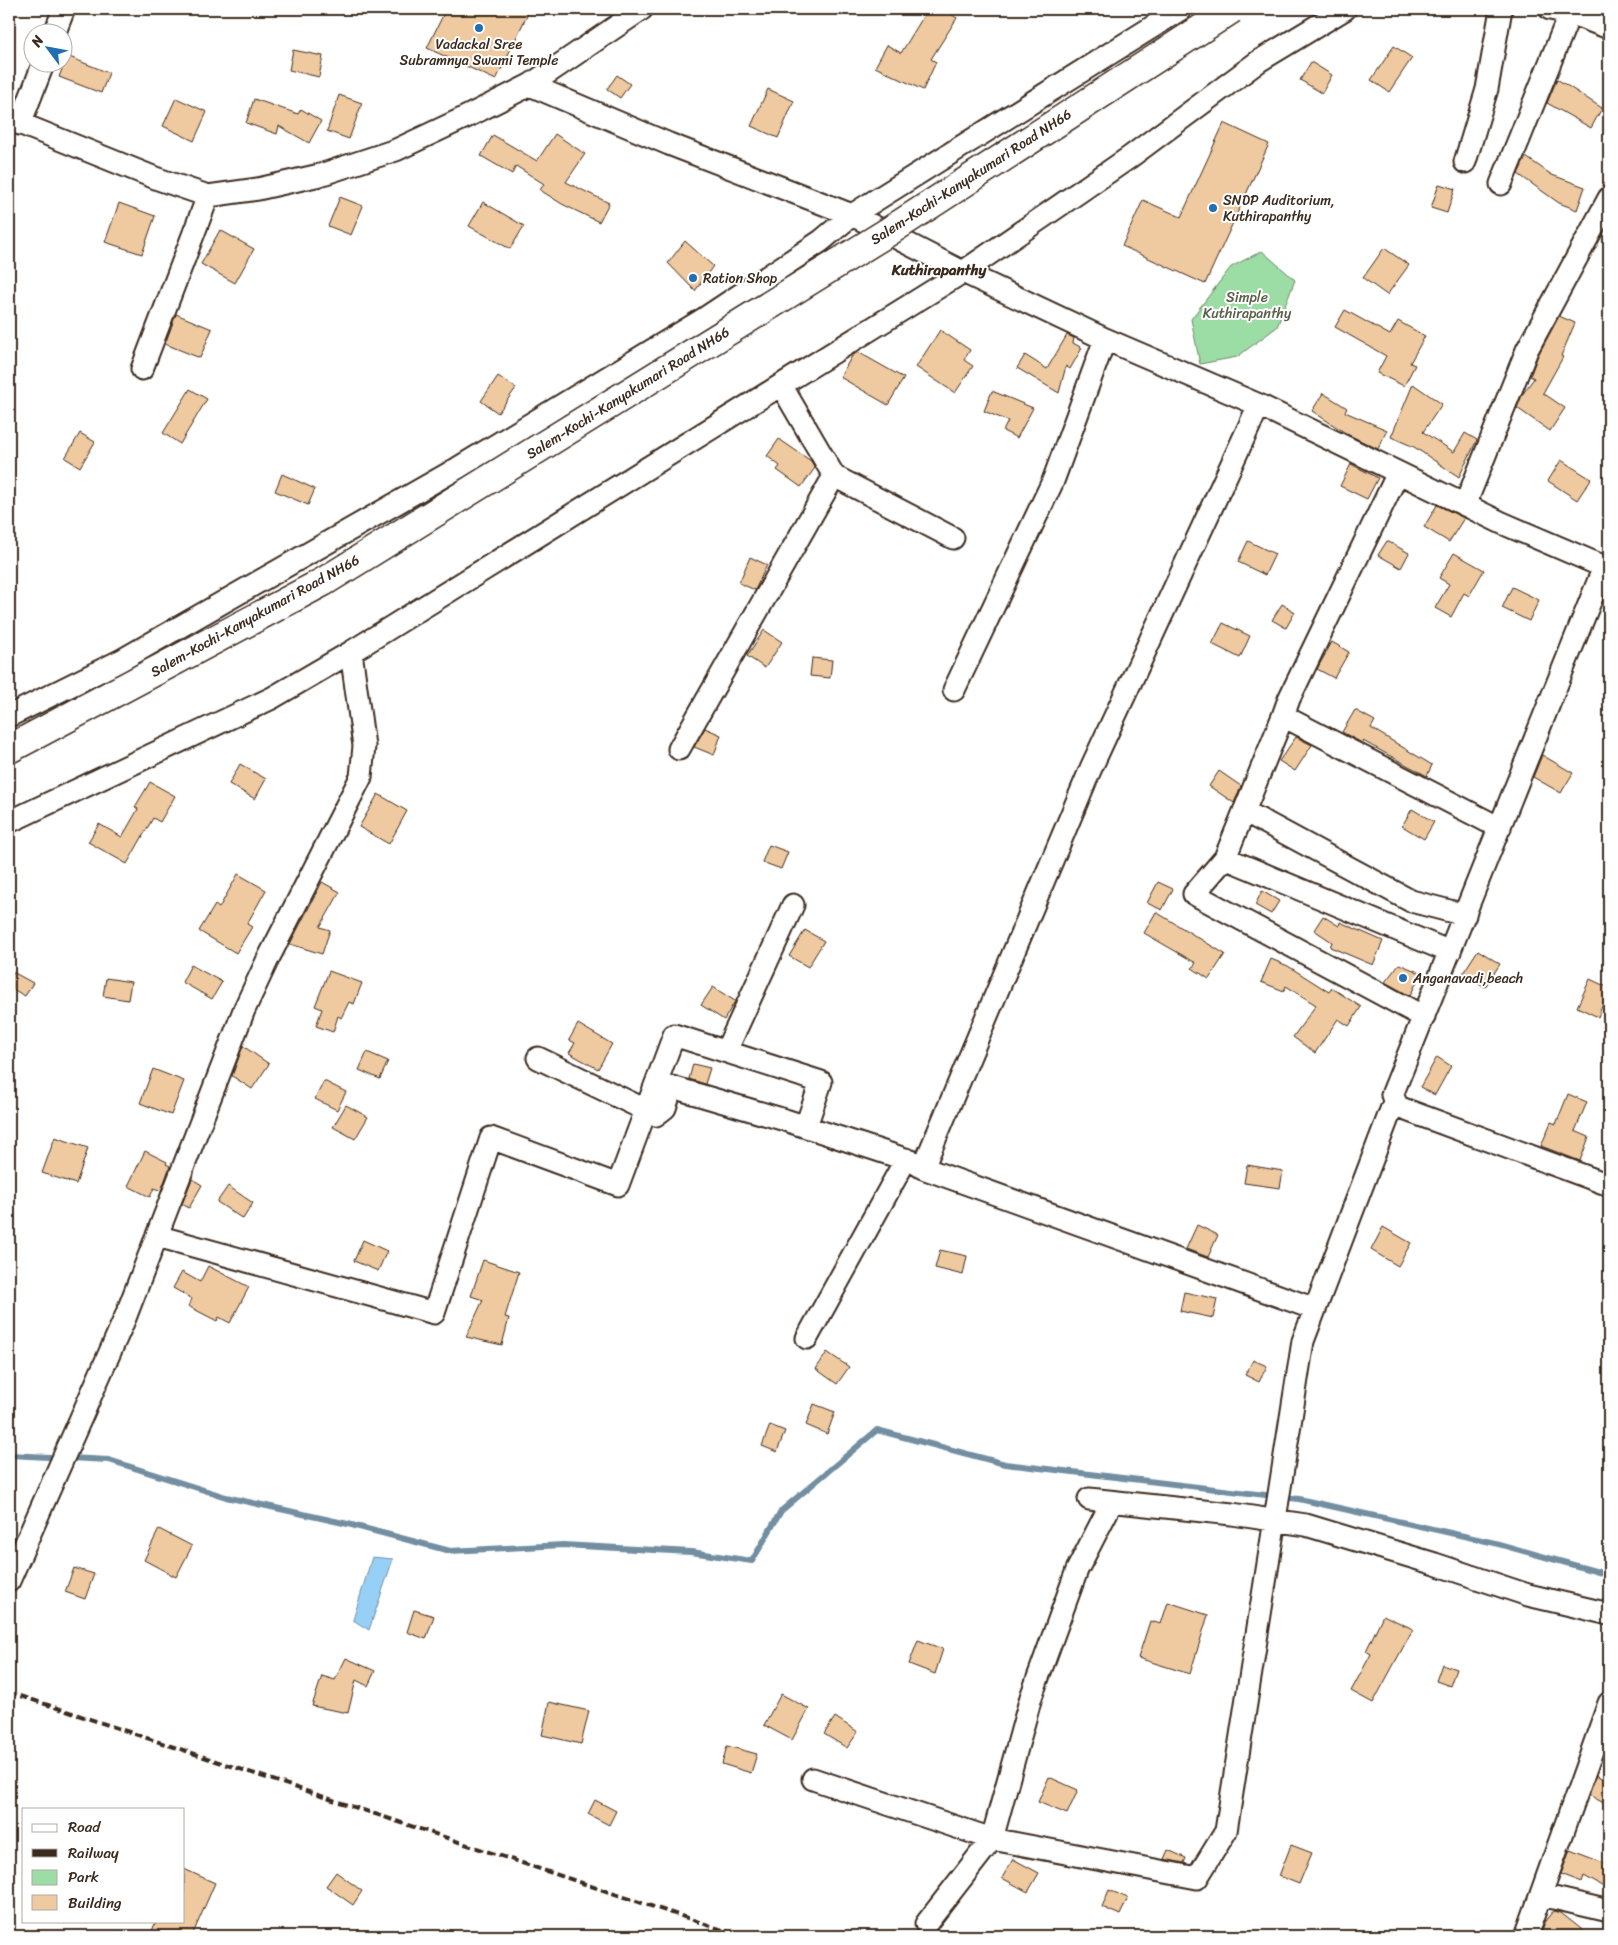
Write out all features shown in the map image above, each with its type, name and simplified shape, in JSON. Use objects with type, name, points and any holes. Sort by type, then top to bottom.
[{"type":"highway","name":"Salem-Kochi-Kanyakumari Road NH66","points":[[9,749],[323,582],[888,232],[1232,9]]},
{"type":"street","points":[[59,22],[64,9]]},
{"type":"street","points":[[39,72],[15,122],[158,179],[208,196],[258,189],[320,175],[396,150],[530,85],[642,9]]},
{"type":"street","points":[[9,716],[120,661],[458,468],[702,320],[821,240],[852,215],[1181,9]]},
{"type":"street","points":[[9,822],[272,698],[351,652],[963,272],[1130,157],[1259,61],[1345,9]]},
{"type":"street","points":[[1465,162],[1487,89],[1501,9]]},
{"type":"street","points":[[1501,184],[1560,11],[1609,28]]},
{"type":"street","points":[[530,85],[669,144],[852,215],[963,272],[1106,339],[1259,405],[1465,505],[1607,568],[1392,1095],[1398,1107],[1609,1185]]},
{"type":"street","points":[[142,369],[208,196]]},
{"type":"street","points":[[1465,505],[1527,350],[1609,198]]},
{"type":"street","points":[[954,690],[1053,481],[1106,339]]},
{"type":"street","points":[[781,385],[834,476],[953,538]]},
{"type":"street","points":[[807,1338],[915,1164],[1091,768],[1259,405]]},
{"type":"street","points":[[1398,473],[1289,699],[1225,858],[1194,894],[1424,1017]]},
{"type":"street","points":[[679,749],[834,476]]},
{"type":"street","points":[[9,1581],[125,1318],[244,1010],[361,776],[364,746],[351,652]]},
{"type":"street","points":[[1283,716],[1500,828]]},
{"type":"street","points":[[1244,811],[1411,901],[1465,915]]},
{"type":"street","points":[[1225,858],[1450,952]]},
{"type":"street","points":[[726,1051],[793,905]]},
{"type":"street","points":[[157,1236],[434,1313],[491,1138],[618,1185],[674,1035],[821,1082],[806,1126]]},
{"type":"street","points":[[538,1058],[656,1115],[662,1113],[665,1108],[672,1087],[806,1126],[1315,1309]]},
{"type":"street","points":[[812,1779],[992,1838],[1197,1878],[1226,1831],[1303,1341],[1394,1102]]},
{"type":"street","points":[[1089,1499],[1306,1525],[1435,1564],[1528,1595],[1609,1614]]},
{"type":"street","points":[[926,1924],[992,1838],[1031,1697],[1077,1570],[1112,1502]]},
{"type":"street","points":[[1526,1936],[1609,1703]]},
{"type":"street","points":[[1541,1895],[1609,1911]]},
{"type":"green space","name":"Simple Kuthirapanthy","points":[[1262,251],[1295,280],[1277,327],[1237,357],[1200,364],[1191,319],[1231,267]]},
{"type":"water","points":[[372,1557],[393,1559],[369,1630],[353,1620]]},
{"type":"building","name":"Vadackal Sree Subramnya Swami Temple","points":[[446,9],[530,9],[496,80],[427,48]]},
{"type":"building","points":[[928,9],[943,9],[957,18],[931,59],[936,62],[923,90],[875,67],[887,45],[901,53]]},
{"type":"building","points":[[1394,46],[1412,58],[1389,92],[1371,80]]},
{"type":"building","points":[[293,50],[323,56],[319,77],[289,70]]},
{"type":"building","points":[[72,58],[109,73],[101,93],[59,77],[61,72],[72,72]]},
{"type":"building","points":[[1311,62],[1332,75],[1322,93],[1300,80]]},
{"type":"building","points":[[617,75],[630,84],[620,98],[607,89]]},
{"type":"building","points":[[1557,79],[1602,108],[1591,128],[1547,103]]},
{"type":"building","points":[[768,89],[794,101],[778,138],[751,126]]},
{"type":"building","points":[[339,95],[362,103],[349,139],[327,131]]},
{"type":"building","points":[[176,98],[207,112],[194,141],[163,126]]},
{"type":"building","points":[[254,99],[298,114],[301,109],[321,121],[309,143],[279,126],[277,134],[246,123]]},
{"type":"building","name":"SNDP Auditorium, Kuthirapanthy","points":[[1224,123],[1269,144],[1205,284],[1122,246],[1143,200],[1181,217]]},
{"type":"building","points":[[555,134],[585,154],[566,182],[609,203],[599,222],[562,204],[540,190],[544,184],[516,166],[512,174],[481,156],[493,135],[537,161]]},
{"type":"building","points":[[1526,157],[1552,175],[1585,187],[1577,210],[1559,203],[1518,174]]},
{"type":"building","points":[[1439,184],[1455,189],[1447,213],[1431,208]]},
{"type":"building","points":[[340,197],[363,206],[351,235],[328,226]]},
{"type":"building","points":[[483,202],[524,226],[510,249],[469,226]]},
{"type":"building","points":[[119,203],[155,216],[142,254],[105,242]]},
{"type":"building","points":[[220,230],[254,249],[235,283],[201,264]]},
{"type":"building","name":"Ration Shop","points":[[685,241],[713,266],[695,291],[668,263]]},
{"type":"building","points":[[1384,248],[1409,265],[1387,295],[1363,278]]},
{"type":"building","points":[[1345,310],[1390,335],[1398,321],[1425,336],[1410,363],[1415,365],[1404,386],[1377,373],[1386,356],[1335,327]]},
{"type":"building","points":[[176,314],[212,329],[200,358],[165,344]]},
{"type":"building","points":[[1559,316],[1575,323],[1561,356],[1563,357],[1543,393],[1565,408],[1550,431],[1517,408],[1522,395],[1534,378],[1530,376],[1538,355]]},
{"type":"building","points":[[940,330],[970,350],[964,360],[973,366],[955,393],[916,367]]},
{"type":"building","points":[[1067,335],[1074,338],[1073,343],[1082,348],[1070,369],[1066,366],[1059,393],[1017,368],[1025,355],[1047,369]]},
{"type":"building","points":[[858,352],[904,378],[888,405],[840,377],[852,356]]},
{"type":"building","points":[[498,376],[516,388],[498,413],[481,401]]},
{"type":"building","points":[[1413,384],[1442,404],[1423,432],[1454,452],[1465,433],[1477,440],[1459,477],[1414,447],[1391,437]]},
{"type":"building","points":[[190,389],[207,399],[180,444],[163,433]]},
{"type":"building","points":[[992,391],[1033,408],[1017,438],[1003,431],[1008,421],[984,411]]},
{"type":"building","points":[[1323,393],[1347,408],[1345,412],[1387,430],[1378,449],[1347,434],[1312,411]]},
{"type":"building","points":[[80,433],[95,442],[80,467],[65,458]]},
{"type":"building","points":[[779,439],[811,461],[815,468],[801,487],[777,470],[780,466],[767,456]]},
{"type":"building","points":[[1561,460],[1591,479],[1577,500],[1548,481]]},
{"type":"building","points":[[1351,464],[1378,478],[1367,499],[1340,486]]},
{"type":"building","points":[[282,474],[315,489],[308,505],[275,491]]},
{"type":"building","points":[[1437,505],[1464,518],[1449,542],[1424,527]]},
{"type":"building","points":[[1248,541],[1275,554],[1265,575],[1238,562]]},
{"type":"building","points":[[1387,541],[1409,553],[1401,568],[1378,555]]},
{"type":"building","points":[[1454,553],[1484,570],[1469,596],[1464,593],[1451,617],[1435,608],[1449,584],[1439,578]]},
{"type":"building","points":[[750,557],[767,565],[755,590],[739,583]]},
{"type":"building","points":[[1512,587],[1539,600],[1529,621],[1502,608]]},
{"type":"building","points":[[1282,604],[1295,612],[1286,628],[1272,620]]},
{"type":"building","points":[[1223,623],[1250,636],[1240,658],[1212,644]]},
{"type":"building","points":[[764,630],[782,642],[765,668],[747,656]]},
{"type":"building","points":[[1332,642],[1349,652],[1334,678],[1317,669]]},
{"type":"building","points":[[812,658],[832,660],[830,678],[810,676]]},
{"type":"building","points":[[1355,710],[1375,721],[1371,728],[1432,765],[1427,776],[1363,741],[1362,743],[1342,732]]},
{"type":"building","points":[[705,728],[721,735],[714,755],[694,747]]},
{"type":"building","points":[[1296,737],[1312,745],[1295,771],[1279,761]]},
{"type":"building","points":[[1542,755],[1573,773],[1561,793],[1533,777]]},
{"type":"building","points":[[240,764],[266,779],[255,799],[229,784]]},
{"type":"building","points":[[1219,771],[1241,786],[1234,803],[1209,786]]},
{"type":"building","points":[[150,782],[175,796],[160,822],[153,818],[127,864],[88,842],[99,824],[122,837],[138,809],[135,807]]},
{"type":"building","points":[[378,794],[407,811],[389,844],[359,827]]},
{"type":"building","points":[[1412,809],[1434,822],[1424,839],[1402,826]]},
{"type":"building","points":[[769,845],[788,852],[781,869],[762,862]]},
{"type":"building","points":[[238,874],[266,890],[247,924],[252,927],[236,953],[199,931],[215,905],[219,908]]},
{"type":"building","points":[[322,882],[340,892],[320,927],[330,930],[322,954],[290,944]]},
{"type":"building","points":[[1158,882],[1173,889],[1162,910],[1147,903]]},
{"type":"building","points":[[1262,891],[1279,901],[1271,914],[1255,905]]},
{"type":"building","points":[[1156,912],[1225,954],[1209,979],[1192,968],[1196,963],[1144,933]]},
{"type":"building","points":[[1323,916],[1339,926],[1340,922],[1383,941],[1373,965],[1330,947],[1332,942],[1314,930]]},
{"type":"building","points":[[805,930],[824,941],[808,967],[789,956]]},
{"type":"building","points":[[1478,950],[1500,964],[1485,987],[1463,973]]},
{"type":"building","points":[[1271,959],[1288,966],[1329,992],[1332,988],[1361,1007],[1349,1026],[1338,1019],[1315,1053],[1293,1037],[1316,1005],[1286,986],[1284,991],[1261,982]]},
{"type":"building","name":"Anganavadi,beach","points":[[1399,964],[1421,973],[1410,996],[1385,982]]},
{"type":"building","points":[[191,965],[222,982],[212,999],[182,982]]},
{"type":"building","points":[[9,970],[33,983],[25,996],[9,987]]},
{"type":"building","points":[[329,971],[362,983],[354,1004],[349,1002],[341,1018],[338,1016],[333,1032],[316,1026],[322,1009],[315,1006]]},
{"type":"building","points":[[106,978],[131,982],[128,1000],[103,996]]},
{"type":"building","points":[[1590,979],[1609,988],[1598,1017],[1577,1007]]},
{"type":"building","points":[[713,987],[735,1001],[724,1020],[701,1005]]},
{"type":"building","points":[[578,1024],[612,1044],[598,1069],[569,1053],[575,1043],[569,1040]]},
{"type":"building","points":[[243,1046],[269,1064],[252,1089],[232,1076]]},
{"type":"building","points":[[367,1052],[388,1061],[380,1079],[359,1070]]},
{"type":"building","points":[[1437,1057],[1451,1066],[1435,1095],[1420,1087]]},
{"type":"building","points":[[693,1064],[710,1068],[705,1084],[689,1079]]},
{"type":"building","points":[[153,1069],[184,1081],[171,1115],[140,1103]]},
{"type":"building","points":[[324,1081],[346,1092],[337,1110],[315,1099]]},
{"type":"building","points":[[1568,1094],[1587,1102],[1575,1131],[1589,1137],[1580,1161],[1541,1146],[1551,1122],[1556,1124]]},
{"type":"building","points":[[346,1105],[368,1117],[355,1139],[333,1127]]},
{"type":"building","points":[[55,1137],[88,1148],[76,1184],[42,1173]]},
{"type":"building","points":[[145,1151],[167,1162],[166,1164],[170,1166],[161,1191],[154,1188],[150,1197],[128,1186]]},
{"type":"building","points":[[1247,1165],[1283,1171],[1280,1188],[1244,1183]]},
{"type":"building","points":[[192,1179],[202,1185],[189,1208],[182,1204]]},
{"type":"building","points":[[228,1186],[253,1203],[243,1219],[217,1202]]},
{"type":"building","points":[[1197,1225],[1218,1235],[1208,1257],[1186,1249]]},
{"type":"building","points":[[1383,1227],[1411,1243],[1398,1266],[1371,1250]]},
{"type":"building","points":[[363,1240],[387,1251],[378,1271],[354,1261]]},
{"type":"building","points":[[940,1250],[967,1256],[963,1275],[935,1268]]},
{"type":"building","points":[[483,1260],[519,1272],[505,1317],[509,1318],[502,1345],[466,1337],[483,1300],[471,1296]]},
{"type":"building","points":[[208,1266],[249,1287],[230,1323],[219,1317],[217,1321],[188,1306],[192,1299],[173,1288],[182,1272],[200,1282]]},
{"type":"building","points":[[1184,1292],[1217,1299],[1213,1318],[1180,1311]]},
{"type":"building","points":[[827,1352],[849,1367],[837,1384],[816,1369]]},
{"type":"building","points":[[1253,1360],[1267,1366],[1259,1382],[1245,1375]]},
{"type":"building","points":[[814,1404],[835,1412],[827,1434],[806,1425]]},
{"type":"building","points":[[770,1425],[785,1431],[777,1452],[762,1446]]},
{"type":"building","points":[[159,1529],[192,1546],[176,1577],[144,1560]]},
{"type":"building","points":[[74,1568],[94,1574],[85,1599],[65,1592]]},
{"type":"building","points":[[1168,1602],[1208,1615],[1190,1674],[1138,1658],[1150,1621],[1161,1624]]},
{"type":"building","points":[[414,1610],[434,1616],[426,1639],[407,1632]]},
{"type":"building","points":[[1383,1615],[1413,1629],[1373,1703],[1351,1691],[1371,1654],[1366,1651]]},
{"type":"building","points":[[918,1640],[943,1649],[935,1674],[909,1664]]},
{"type":"building","points":[[346,1658],[375,1671],[368,1686],[356,1680],[348,1713],[312,1706],[322,1676],[335,1680]]},
{"type":"building","points":[[1442,1664],[1456,1669],[1450,1686],[1436,1681]]},
{"type":"building","points":[[781,1694],[809,1709],[792,1740],[764,1725]]},
{"type":"building","points":[[549,1702],[589,1711],[581,1744],[542,1735]]},
{"type":"building","points":[[835,1717],[858,1732],[847,1748],[824,1734]]},
{"type":"building","points":[[727,1746],[757,1754],[751,1773],[722,1764]]},
{"type":"building","points":[[1596,1775],[1609,1782],[1609,1806],[1589,1795]]},
{"type":"building","points":[[1049,1777],[1078,1790],[1067,1814],[1038,1802]]},
{"type":"building","points":[[595,1800],[616,1811],[609,1825],[588,1814]]},
{"type":"building","points":[[1291,1845],[1312,1853],[1299,1884],[1279,1876]]},
{"type":"building","points":[[1168,1850],[1186,1858],[1184,1863],[1164,1859]]},
{"type":"building","points":[[1570,1850],[1609,1865],[1609,1890],[1584,1876],[1582,1882],[1561,1874]]},
{"type":"building","points":[[1013,1859],[1039,1873],[1028,1892],[1002,1878]]},
{"type":"building","points":[[185,1869],[215,1883],[192,1936],[150,1936],[156,1922],[185,1922]]},
{"type":"building","points":[[336,1872],[362,1891],[353,1905],[326,1886]]},
{"type":"building","points":[[1109,1890],[1128,1898],[1120,1915],[1102,1907]]},
{"type":"building","points":[[1553,1911],[1561,1913],[1590,1936],[1547,1936],[1541,1931],[1545,1921]]},
{"type":"waterway","points":[[9,1455],[109,1460],[226,1497],[348,1524],[450,1551],[563,1545],[691,1552],[752,1561],[781,1511],[877,1430],[1005,1464],[1299,1499],[1495,1543],[1609,1575]]},
{"type":"railway","points":[[9,1692],[741,1936]]},
{"type":"place","name":"Vadackal Sree Subramnya Swami Temple","points":[[479,28]]},
{"type":"place","name":"SNDP Auditorium, Kuthirapanthy","points":[[1213,208]]},
{"type":"place","name":"Ration Shop","points":[[693,278]]},
{"type":"place","name":"Anganavadi,beach","points":[[1403,978]]},
{"type":"district","name":"Kuthirapanthy","points":[[939,270]]}]
